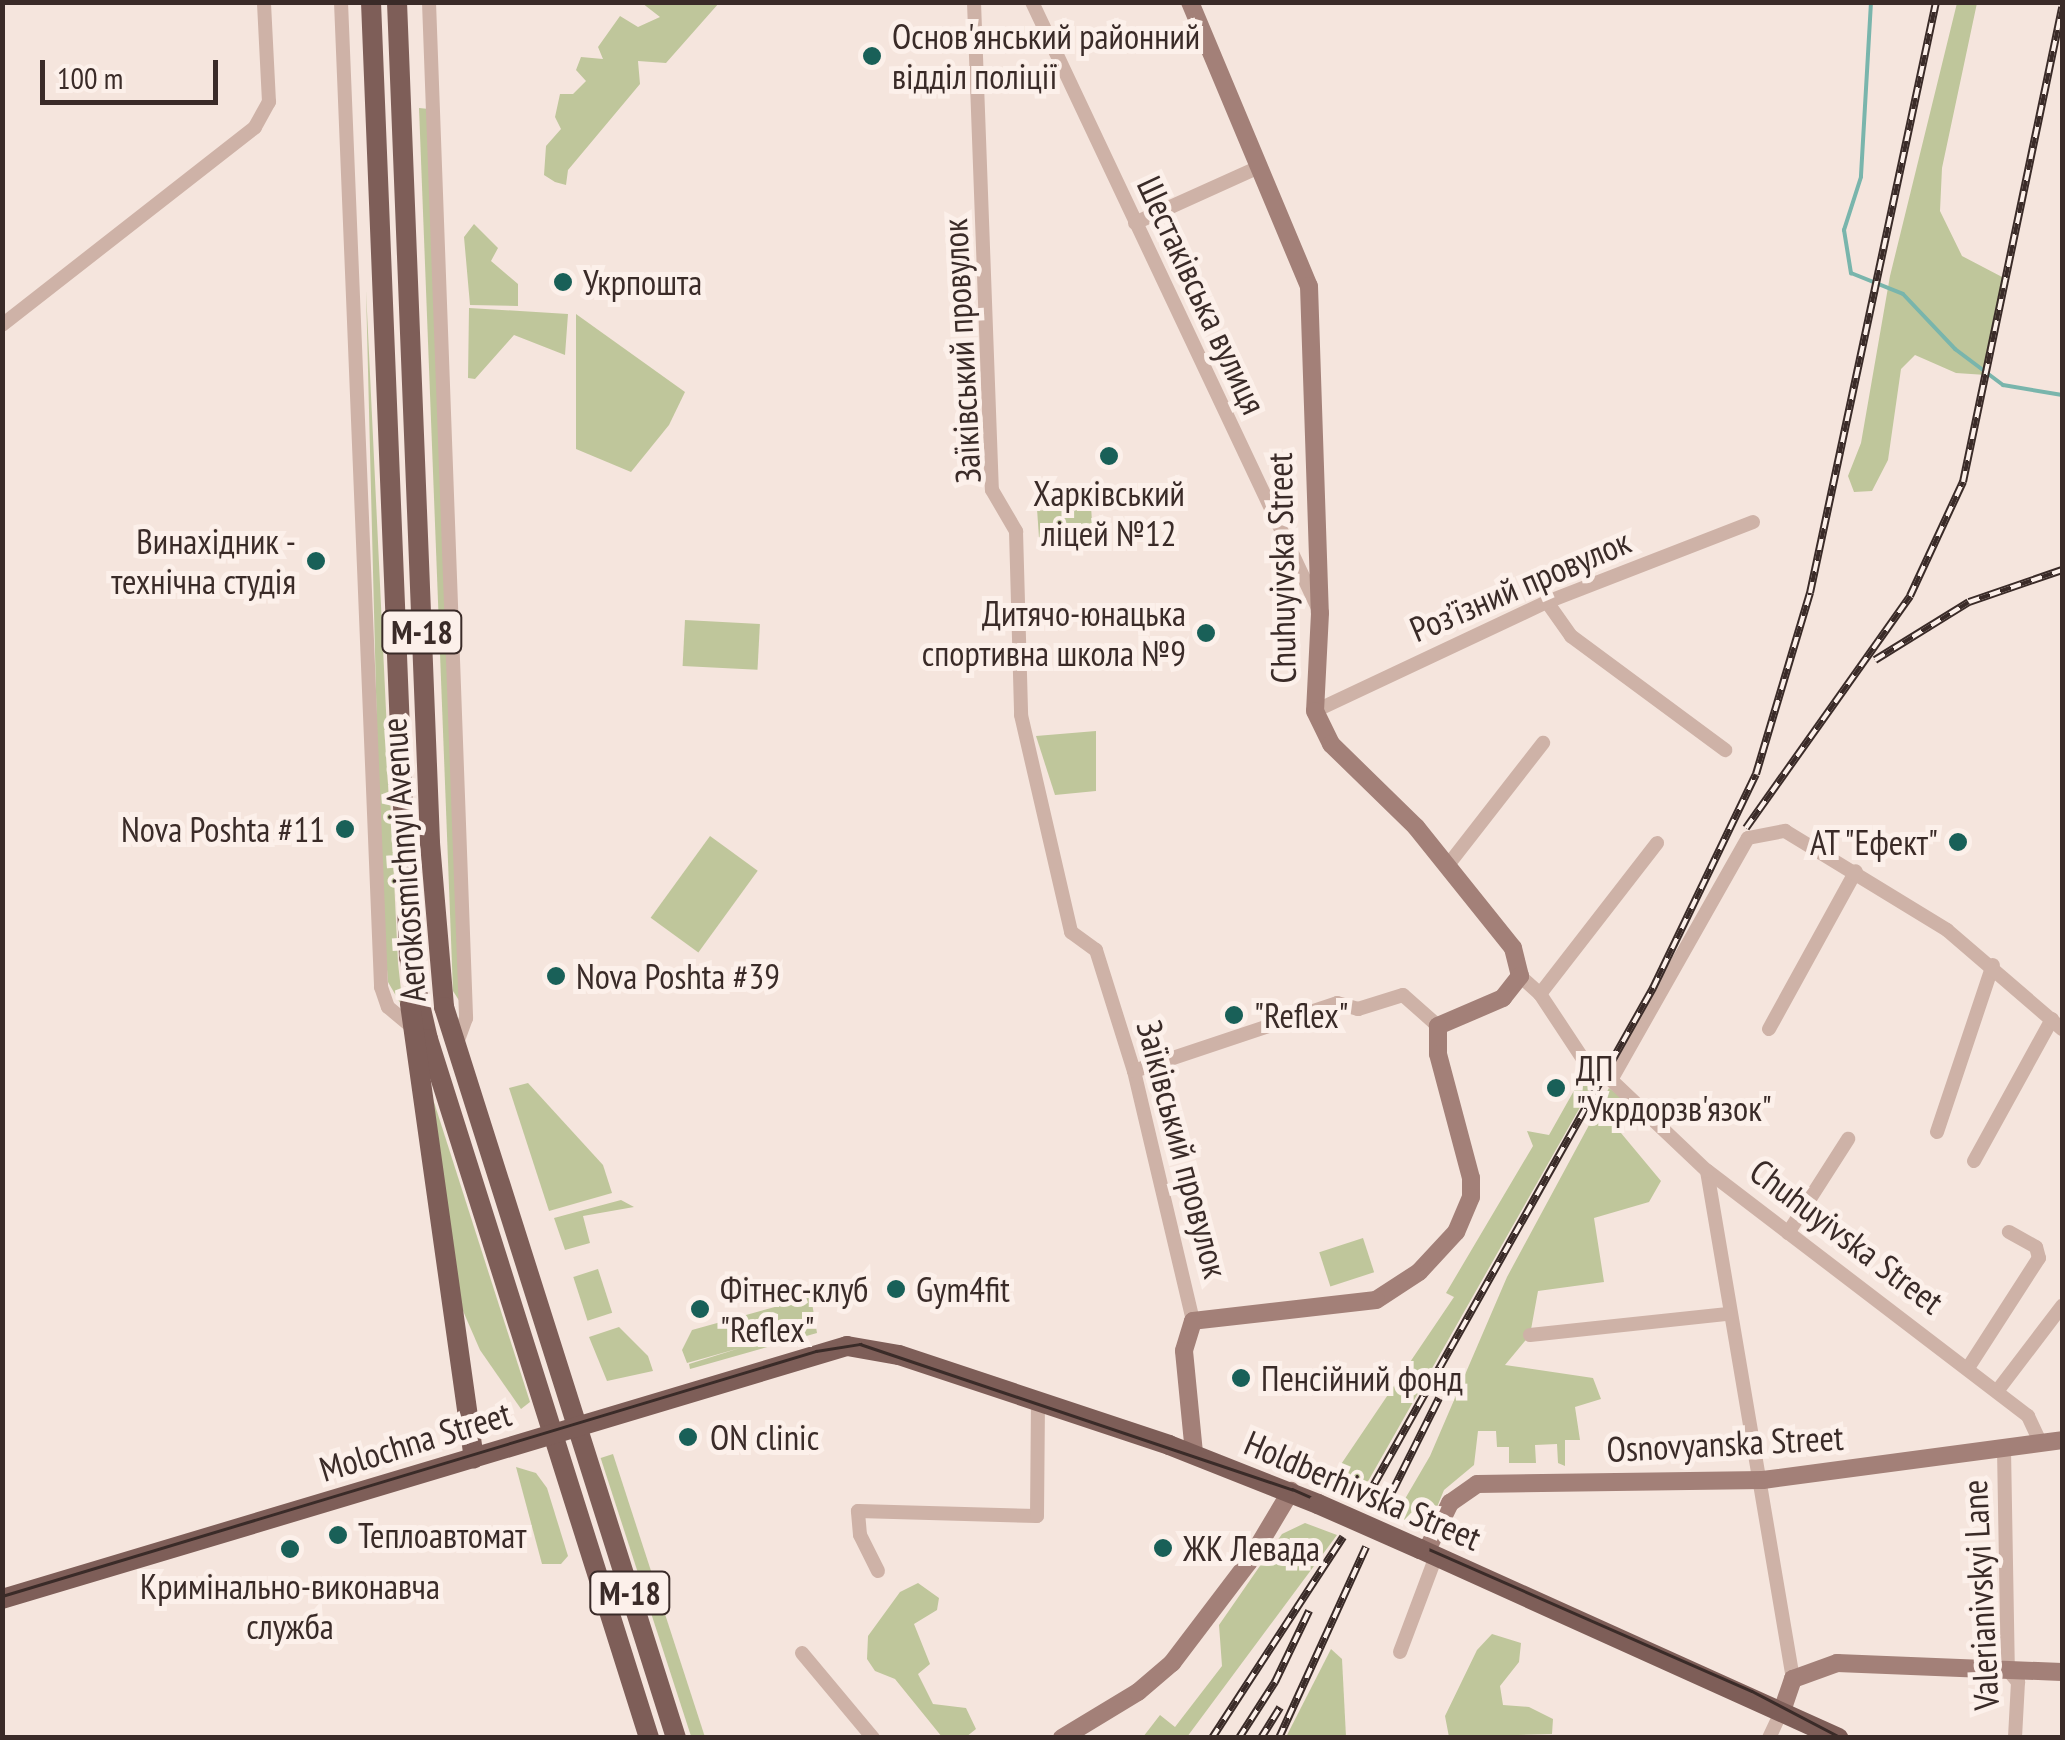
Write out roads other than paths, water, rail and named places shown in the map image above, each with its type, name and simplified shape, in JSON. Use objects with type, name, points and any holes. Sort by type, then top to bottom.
[{"type":"main road","name":"Aerokosmichnyi Avenue","points":[[372,2],[409,957],[428,1039],[649,1738]]},
{"type":"main road","name":"Aerokosmichnyi Avenue","points":[[397,2],[436,957],[454,1050],[676,1738]]},
{"type":"main road","points":[[409,957],[410,1027],[474,1459]]},
{"type":"main road","points":[[422,1114],[432,1092],[449,1102]]},
{"type":"main road","name":"Molochna Street","points":[[2,1599],[847,1346]]},
{"type":"main road","name":"Holdberhivska Street","points":[[847,1346],[886,1351],[1194,1453],[1291,1491],[1783,1708],[1838,1738]]},
{"type":"street","points":[[2,325],[255,127],[269,102],[264,2]]},
{"type":"street","points":[[341,2],[381,987],[388,1007],[428,1039]]},
{"type":"street","points":[[429,2],[466,1018],[454,1050]]},
{"type":"street","name":"Заїківський провулок","points":[[974,2],[992,490],[1016,531],[1021,714],[1070,932],[1096,950],[1134,1071],[1193,1321]]},
{"type":"street","name":"Шестаківська вулиця","points":[[1032,2],[1320,613]]},
{"type":"street","name":"Chuhuyivska Street","points":[[1190,2],[1308,286],[1320,613],[1315,711],[1331,744],[1448,865],[1512,948],[1520,976],[1540,994],[1584,1059]]},
{"type":"street","points":[[1135,223],[1258,168]]},
{"type":"street","name":"Роз’їзний провулок","points":[[1315,711],[1547,602],[1752,522]]},
{"type":"street","points":[[1547,602],[1571,636],[1724,750]]},
{"type":"street","points":[[1448,865],[1543,743]]},
{"type":"street","name":"Chuhuyivska Street","points":[[1856,871],[1784,831],[1748,838],[1611,1080],[1707,1170],[1998,1390],[2028,1416],[2040,1444]]},
{"type":"street","points":[[1540,994],[1658,843]]},
{"type":"street","points":[[1770,1029],[1856,871],[1993,965],[2057,1024],[1974,1161]]},
{"type":"street","points":[[1938,1132],[1993,965]]},
{"type":"street","points":[[1438,1026],[1504,998],[1520,976]]},
{"type":"street","points":[[1134,1071],[1337,1003],[1358,1009],[1404,995],[1438,1026],[1438,1054],[1471,1198],[1442,1250],[1376,1300],[1193,1321],[1184,1351],[1194,1453]]},
{"type":"street","points":[[1788,1233],[1848,1139]]},
{"type":"street","points":[[1707,1170],[1728,1314],[1764,1480],[1793,1679],[1770,1738]]},
{"type":"street","points":[[1968,1368],[2040,1258],[2036,1248],[2009,1232]]},
{"type":"street","points":[[1998,1390],[2062,1306]]},
{"type":"street","points":[[1530,1335],[1728,1314]]},
{"type":"street","points":[[878,1571],[860,1535],[858,1511],[1037,1516],[1038,1401]]},
{"type":"street","name":"Osnovyanska Street","points":[[1427,1553],[1450,1504],[1477,1484],[1764,1480],[2062,1440]]},
{"type":"street","name":"Valerianivskyi Lane","points":[[2004,1449],[2008,1670],[2018,1682],[2015,1738]]},
{"type":"street","points":[[1062,1738],[1138,1692],[1172,1663],[1248,1563],[1291,1491]]},
{"type":"street","points":[[1400,1652],[1427,1553]]},
{"type":"street","points":[[802,1653],[873,1738]]},
{"type":"street","points":[[1793,1679],[1837,1663],[2062,1672]]},
{"type":"waterway","points":[[1871,2],[1861,177],[1844,230],[1851,273],[1903,294],[1955,349],[2003,385],[2062,395]]},
{"type":"tram line","points":[[2,1596],[816,1351],[860,1344],[1292,1489],[1752,1691],[1842,1738]]},
{"type":"railway","points":[[1364,1502],[1653,988],[1756,774],[1810,593],[1936,2]]},
{"type":"railway","points":[[1746,828],[1910,596],[1963,482],[2062,7]]},
{"type":"railway","points":[[1875,660],[1969,602],[2062,570]]},
{"type":"railway","points":[[1383,1510],[1439,1398]]},
{"type":"railway","points":[[1212,1738],[1343,1537]]},
{"type":"railway","points":[[1279,1738],[1366,1547]]},
{"type":"railway","points":[[1239,1738],[1275,1682],[1309,1611]]},
{"type":"railway","points":[[1261,1738],[1280,1707]]},
{"type":"place","name":"Основ'янський районний відділ поліції","points":[[872,56]]},
{"type":"place","name":"Укрпошта","points":[[563,282]]},
{"type":"place","name":"Харківський ліцей №12","points":[[1109,456]]},
{"type":"place","name":"Винахідник - технічна студія","points":[[316,561]]},
{"type":"place","name":"Дитячо-юнацька спортивна школа №9","points":[[1206,633]]},
{"type":"place","name":"Nova Poshta #11","points":[[345,829]]},
{"type":"place","name":"АТ \"Ефект\"","points":[[1958,842]]},
{"type":"place","name":"Nova Poshta #39","points":[[556,976]]},
{"type":"place","name":"\"Reflex\"","points":[[1234,1015]]},
{"type":"place","name":"ДП \"Укрдорзв'язок\"","points":[[1556,1088]]},
{"type":"place","name":"Gym4fit","points":[[896,1289]]},
{"type":"place","name":"Фітнес-клуб \"Reflex\"","points":[[700,1309]]},
{"type":"place","name":"Пенсійний фонд","points":[[1241,1378]]},
{"type":"place","name":"ON clinic","points":[[688,1437]]},
{"type":"place","name":"Теплоавтомат","points":[[338,1535]]},
{"type":"place","name":"ЖК Левада","points":[[1163,1548]]},
{"type":"place","name":"Кримінально-виконавча служба","points":[[290,1549]]}]
